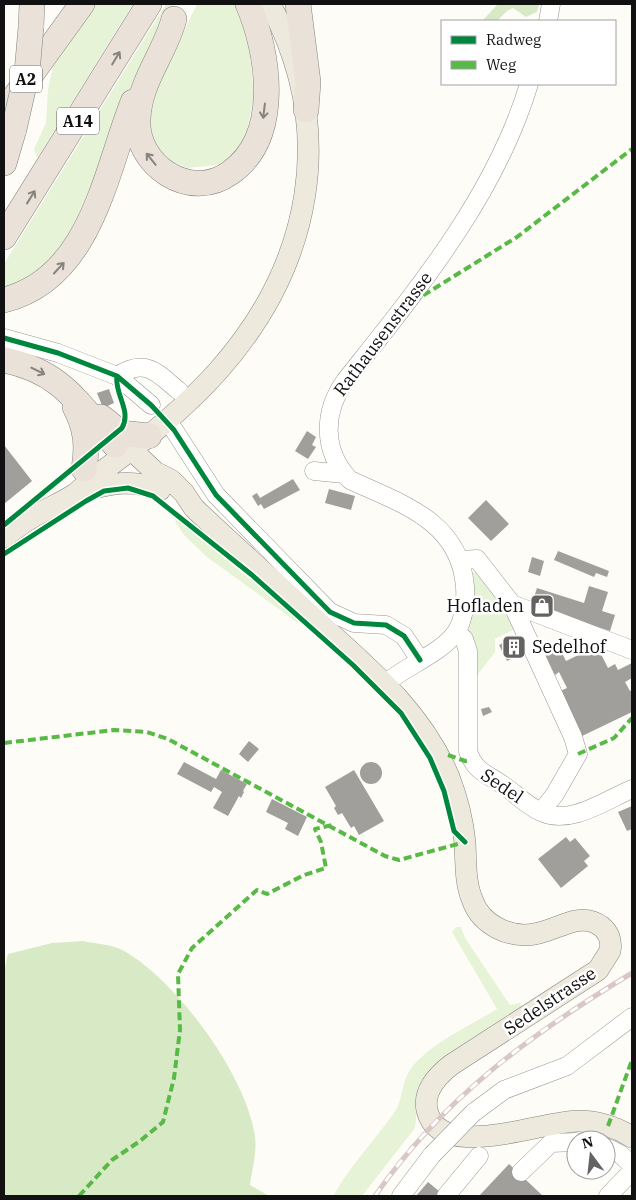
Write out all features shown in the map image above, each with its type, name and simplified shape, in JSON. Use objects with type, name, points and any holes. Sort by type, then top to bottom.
[{"type":"highway","points":[[9,121],[49,50],[82,4]]},
{"type":"highway","name":"A14","points":[[4,237],[150,4]]},
{"type":"highway","points":[[179,11],[141,99],[138,117],[139,138],[142,147],[154,164],[169,176],[188,182],[210,182],[229,175],[246,159],[253,149],[263,118],[264,62],[257,27],[248,4]]},
{"type":"highway","points":[[298,4],[308,82],[306,110]]},
{"type":"highway","name":"A14","points":[[4,300],[42,283],[52,274],[71,252],[89,223],[146,71],[164,33],[179,11]]},
{"type":"highway","name":"A2","points":[[4,163],[9,121],[27,72],[32,15]]},
{"type":"highway","points":[[4,360],[31,368],[57,381],[68,391],[140,440]]},
{"type":"highway","points":[[68,391],[85,430],[87,451],[84,468]]},
{"type":"main road","points":[[30,519],[52,493],[84,468],[140,440],[179,391],[224,345],[256,300],[278,253],[292,204],[297,156],[293,95],[283,56],[259,4]]},
{"type":"main road","points":[[4,537],[30,519],[76,493],[196,394],[227,360],[264,308],[283,271],[303,205],[308,153],[306,110],[296,63],[270,4]]},
{"type":"main road","points":[[140,440],[166,485]]},
{"type":"main road","points":[[140,440],[155,444],[166,485]]},
{"type":"main road","points":[[76,493],[124,482],[166,485]]},
{"type":"main road","name":"Sedelstrasse","points":[[166,485],[172,500],[194,508],[385,684],[419,722],[435,748],[450,780],[464,833],[469,891],[481,915],[500,930],[524,935],[538,933],[575,921],[590,920],[602,926],[609,935],[611,944],[609,955],[598,970],[443,1071],[433,1083],[428,1094],[426,1107],[430,1119],[442,1131],[462,1138],[576,1121],[608,1126],[632,1137]]},
{"type":"street","points":[[49,50],[71,4]]},
{"type":"street","points":[[548,20],[550,4]]},
{"type":"street","name":"Rathausenstrasse","points":[[344,474],[333,450],[328,430],[329,413],[336,394],[456,236],[493,173],[524,103],[529,85]]},
{"type":"street","points":[[4,338],[58,354],[117,376],[151,405]]},
{"type":"street","points":[[117,376],[129,368],[146,367],[157,372],[179,391]]},
{"type":"street","points":[[140,440],[216,495],[330,612],[354,623],[386,625],[404,636],[420,660]]},
{"type":"street","points":[[314,472],[344,474],[350,480],[428,519],[442,530],[461,560],[466,595],[463,617],[456,632],[445,644],[385,684]]},
{"type":"street","points":[[461,560],[477,558],[512,604],[556,695],[573,737],[578,754],[560,787],[541,812]]},
{"type":"street","points":[[512,604],[632,650]]},
{"type":"street","name":"Sedel","points":[[456,632],[464,639],[468,651],[468,751],[471,762],[478,771],[501,783],[541,812],[556,816],[573,814],[632,789]]},
{"type":"street","points":[[401,1196],[432,1155],[473,1113],[504,1090],[567,1066],[632,1018]]},
{"type":"street","points":[[521,1172],[551,1143],[566,1142]]},
{"type":"street","points":[[616,1152],[632,1165]]},
{"type":"street","points":[[446,1196],[479,1156]]},
{"type":"street","points":[[608,1196],[632,1171]]},
{"type":"green space","points":[[95,4],[133,4],[37,158],[34,149],[46,123],[48,90],[54,61]]},
{"type":"green space","points":[[166,4],[176,4],[127,97],[95,186],[67,242],[36,275],[4,289],[4,264]]},
{"type":"green space","points":[[197,4],[237,4],[248,34],[254,96],[245,140],[230,158],[218,165],[187,168],[173,162],[160,151],[152,136],[149,104]]},
{"type":"green space","points":[[498,4],[539,4],[537,12],[526,17],[513,8],[498,20],[483,20]]},
{"type":"green space","points":[[174,514],[204,542],[300,621],[298,623],[207,557],[184,535],[176,523]]},
{"type":"green space","points":[[476,571],[519,627],[495,639],[495,652],[472,682],[465,627],[473,587],[472,574]]},
{"type":"green space","points":[[456,927],[461,927],[465,938],[510,1005],[520,1003],[523,1008],[418,1103],[415,1128],[362,1196],[333,1196],[354,1164],[394,1113],[410,1070],[427,1052],[438,1044],[497,1009],[452,932]]},
{"type":"green space","points":[[83,941],[120,949],[144,965],[166,984],[206,1032],[224,1059],[249,1112],[255,1136],[255,1155],[250,1185],[269,1196],[4,1196],[4,971],[8,954],[52,943]]},
{"type":"building","points":[[109,389],[114,403],[103,408],[97,393]]},
{"type":"building","points":[[307,431],[316,437],[312,445],[316,447],[308,459],[295,451]]},
{"type":"building","points":[[4,445],[32,481],[4,504]]},
{"type":"building","points":[[293,479],[300,490],[264,509],[261,504],[258,506],[252,496],[257,493],[260,498]]},
{"type":"building","points":[[329,489],[355,496],[351,510],[325,503]]},
{"type":"building","points":[[486,500],[509,524],[491,541],[468,518]]},
{"type":"building","points":[[558,551],[609,571],[607,577],[596,573],[594,577],[554,560]]},
{"type":"building","points":[[532,557],[544,561],[540,576],[528,572]]},
{"type":"building","points":[[589,586],[608,592],[602,611],[615,615],[610,631],[531,606],[537,588],[584,603]]},
{"type":"building","name":"Sedelhof","points":[[520,634],[529,649],[507,661],[499,645]]},
{"type":"building","points":[[549,644],[553,652],[560,649],[566,661],[597,646],[608,668],[615,664],[618,670],[632,663],[632,678],[625,682],[630,691],[632,690],[632,712],[580,737],[558,692],[567,688],[559,672],[555,675],[541,647]]},
{"type":"building","points":[[489,707],[492,712],[483,716],[481,709]]},
{"type":"building","points":[[249,741],[259,749],[248,762],[239,754]]},
{"type":"building","points":[[184,762],[216,779],[221,770],[247,784],[241,798],[239,796],[228,816],[213,808],[222,792],[214,787],[211,792],[177,774]]},
{"type":"building","points":[[371,762],[379,765],[382,773],[379,781],[371,784],[363,781],[360,773],[363,765]]},
{"type":"building","points":[[354,770],[384,821],[359,835],[354,826],[351,828],[342,813],[338,815],[334,808],[336,806],[325,787]]},
{"type":"building","points":[[272,799],[307,817],[298,836],[285,829],[288,823],[266,812]]},
{"type":"building","points":[[632,806],[632,829],[627,831],[618,812]]},
{"type":"building","points":[[566,837],[570,842],[575,838],[590,856],[584,861],[588,866],[561,888],[538,859]]},
{"type":"building","points":[[509,1164],[543,1196],[479,1196]]},
{"type":"building","points":[[428,1182],[440,1192],[437,1196],[416,1196]]},
{"type":"railway","points":[[375,1196],[401,1161],[430,1128],[491,1071],[559,1020],[632,973]]},
{"type":"marked path","points":[[403,308],[517,237],[632,149]]},
{"type":"marked path","points":[[578,754],[614,738],[632,718]]},
{"type":"marked path","points":[[4,743],[114,730],[147,732],[168,739],[385,856],[399,860],[465,842]]},
{"type":"marked path","points":[[448,755],[465,761],[471,760]]},
{"type":"marked path","points":[[79,1196],[112,1160],[163,1122],[174,1078],[180,1030],[178,974],[192,948],[257,890],[267,894],[304,875],[326,868],[321,842],[315,829],[332,825]]},
{"type":"marked path","points":[[608,1126],[632,1060]]},
{"type":"cycle path","points":[[4,338],[58,353],[117,376],[151,405],[174,430],[216,495],[330,612],[354,623],[386,625],[404,636],[420,660]]},
{"type":"cycle path","points":[[4,525],[122,428],[125,415],[118,389],[117,376]]},
{"type":"cycle path","points":[[4,554],[104,491],[128,488],[153,496],[252,575],[353,665],[401,713],[430,758],[444,791],[454,831],[465,842]]},
{"type":"place","name":"Hofladen","points":[[542,606]]},
{"type":"place","name":"Sedelhof","points":[[514,647]]}]
